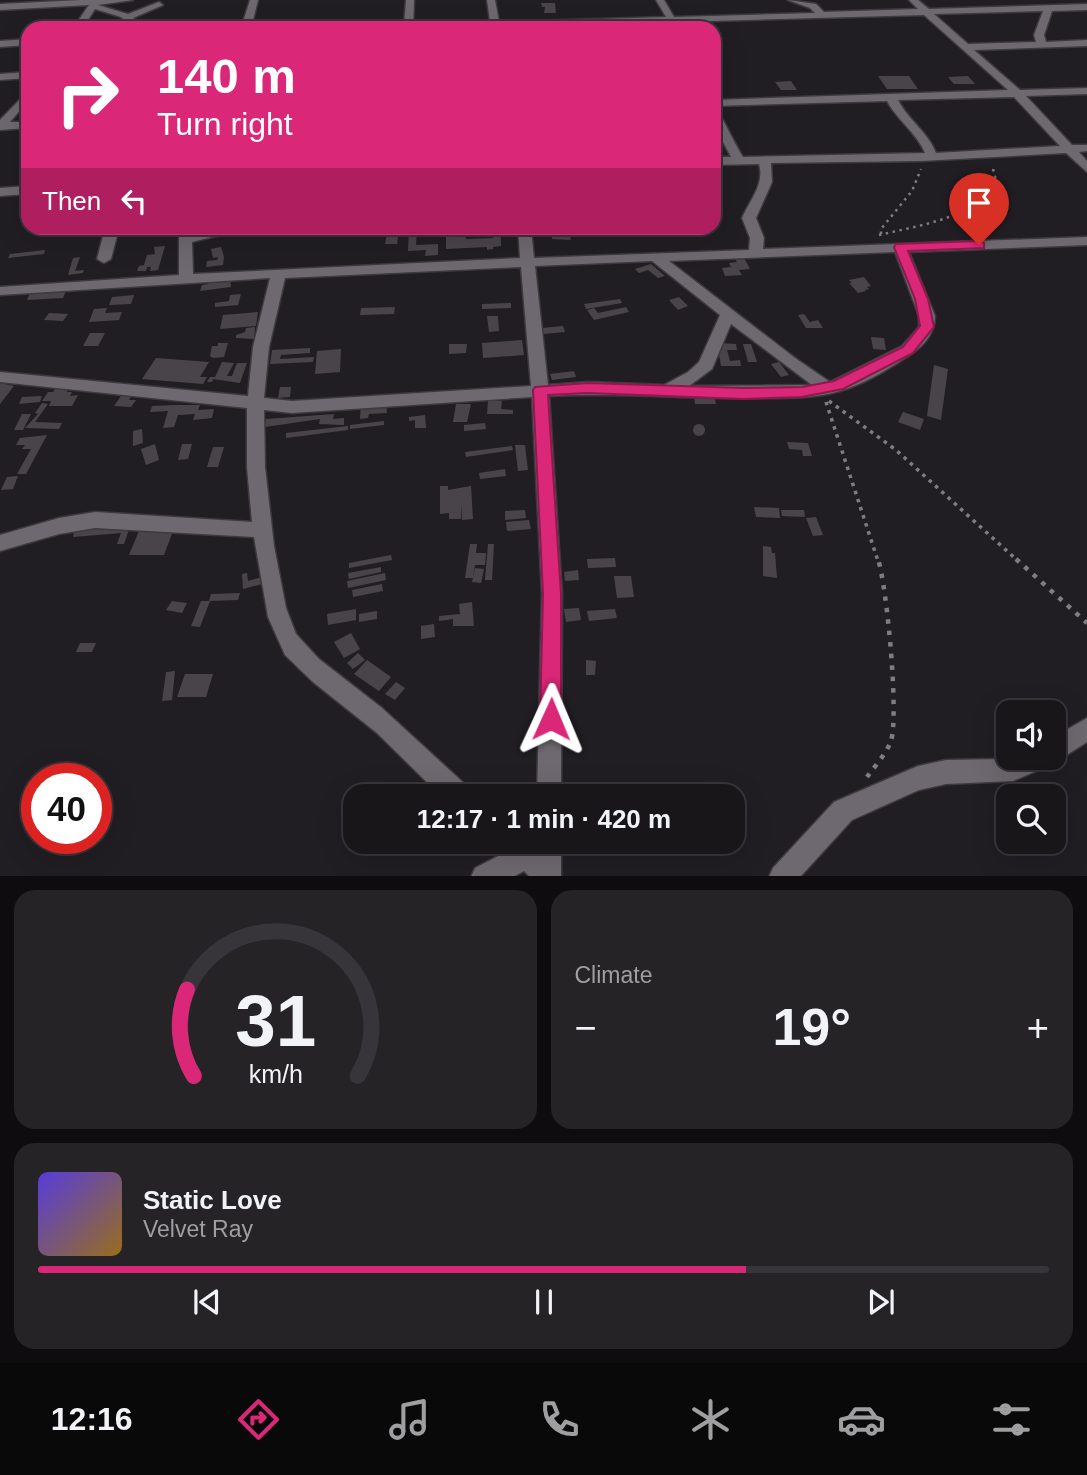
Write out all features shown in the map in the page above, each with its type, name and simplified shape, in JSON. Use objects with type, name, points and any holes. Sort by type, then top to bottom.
[{"type":"street","points":[[0,7],[129,0]]},
{"type":"street","points":[[248,21],[254,0]]},
{"type":"street","points":[[406,21],[410,0]]},
{"type":"street","points":[[491,0],[494,21]]},
{"type":"street","points":[[660,0],[672,21]]},
{"type":"street","points":[[792,0],[813,6],[824,16]]},
{"type":"street","points":[[913,0],[1016,92],[1066,149],[1087,168]]},
{"type":"street","points":[[95,3],[127,16],[132,21]]},
{"type":"street","points":[[83,21],[95,3]]},
{"type":"street","points":[[127,16],[159,5]]},
{"type":"street","points":[[721,21],[1087,7]]},
{"type":"street","points":[[1042,45],[1038,35],[1048,9]]},
{"type":"street","points":[[0,44],[21,42]]},
{"type":"street","points":[[968,47],[1087,43]]},
{"type":"street","points":[[0,77],[21,76]]},
{"type":"street","points":[[721,103],[1087,91]]},
{"type":"street","points":[[891,97],[899,113],[927,144],[928,156]]},
{"type":"street","points":[[0,126],[21,102]]},
{"type":"street","points":[[0,126],[21,125]]},
{"type":"street","points":[[721,129],[739,160]]},
{"type":"street","points":[[721,161],[928,156],[1087,148]]},
{"type":"street","points":[[756,252],[757,238],[749,218],[768,179],[769,171],[764,160]]},
{"type":"street","points":[[0,192],[21,190]]},
{"type":"street","points":[[104,259],[110,235]]},
{"type":"street","points":[[185,235],[186,277]]},
{"type":"street","points":[[525,235],[540,390],[552,594],[549,784]]},
{"type":"street","points":[[0,291],[186,277],[527,260],[1087,241]]},
{"type":"street","points":[[0,377],[79,383],[292,407],[588,388],[743,393],[802,392],[828,388],[867,373],[908,350],[927,327],[921,299],[900,247]]},
{"type":"street","points":[[654,256],[828,388]]},
{"type":"street","points":[[279,273],[265,318],[256,404],[261,530],[276,609],[292,647],[376,718],[446,784]]},
{"type":"street","points":[[667,391],[694,376],[706,365],[728,313]]},
{"type":"street","points":[[0,543],[58,526],[95,520],[261,530]]},
{"type":"street","points":[[1066,742],[1087,729]]},
{"type":"street","points":[[783,876],[843,811],[918,778],[946,772],[996,770]]},
{"type":"street","points":[[485,876],[510,854]]},
{"type":"street","points":[[522,854],[548,875]]},
{"type":"street","points":[[548,854],[548,875]]},
{"type":"path","points":[[872,237],[933,222],[985,200],[999,185],[992,168],[1008,152]]},
{"type":"path","points":[[881,234],[881,229],[912,191],[928,156]]},
{"type":"path","points":[[864,782],[891,740],[892,670],[880,566],[825,398],[896,450],[1087,623]]},
{"type":"building","points":[[541,3],[555,3],[556,13],[544,13],[545,7],[542,7]]},
{"type":"building","points":[[878,76],[909,76],[918,89],[887,89]]},
{"type":"building","points":[[968,76],[975,84],[954,84],[948,77]]},
{"type":"building","points":[[791,81],[797,90],[781,90],[775,82]]},
{"type":"building","points":[[387,235],[398,235],[397,244],[385,244]]},
{"type":"building","points":[[409,235],[417,235],[416,245],[438,244],[438,255],[425,256],[426,250],[408,251]]},
{"type":"building","points":[[446,235],[457,235],[457,239],[457,235],[466,235],[466,239],[501,235],[501,246],[487,250],[487,247],[446,249]]},
{"type":"building","points":[[552,235],[570,235],[571,240],[552,239]]},
{"type":"building","points":[[165,246],[158,270],[150,271],[151,267],[147,267],[146,271],[137,271],[139,266],[144,265],[147,255],[155,254],[154,247]]},
{"type":"building","points":[[221,247],[223,265],[206,267],[207,261],[217,260],[218,257],[213,258],[211,249]]},
{"type":"building","points":[[45,250],[44,254],[8,258],[10,254]]},
{"type":"building","points":[[80,257],[75,271],[84,270],[83,273],[68,275],[73,258]]},
{"type":"building","points":[[744,258],[750,269],[739,270],[742,275],[725,276],[722,268],[731,267],[729,263],[737,262],[735,259]]},
{"type":"building","points":[[651,264],[665,276],[658,278],[648,270],[639,273],[635,269]]},
{"type":"building","points":[[864,277],[871,286],[858,293],[849,280]]},
{"type":"building","points":[[221,278],[230,278],[231,287],[200,291],[202,285],[208,284],[209,280],[217,279],[216,283],[219,283]]},
{"type":"building","points":[[66,291],[63,298],[27,300],[30,293]]},
{"type":"building","points":[[241,294],[238,305],[215,307],[215,303],[229,301],[230,295]]},
{"type":"building","points":[[134,295],[131,304],[109,305],[112,297]]},
{"type":"building","points":[[679,297],[688,306],[678,310],[669,300]]},
{"type":"building","points":[[620,299],[622,303],[586,309],[584,304]]},
{"type":"building","points":[[511,303],[511,308],[482,309],[482,304]]},
{"type":"building","points":[[395,307],[394,314],[360,315],[361,308]]},
{"type":"building","points":[[626,307],[629,312],[594,320],[587,310],[594,308],[598,313]]},
{"type":"building","points":[[107,308],[105,313],[122,312],[119,320],[89,322],[94,309]]},
{"type":"building","points":[[258,312],[256,326],[220,329],[223,315]]},
{"type":"building","points":[[49,313],[68,314],[63,321],[44,320]]},
{"type":"building","points":[[804,314],[810,322],[818,320],[823,328],[806,328],[798,315]]},
{"type":"building","points":[[487,316],[498,316],[499,331],[489,332]]},
{"type":"building","points":[[563,326],[565,332],[543,334],[542,328]]},
{"type":"building","points":[[255,327],[254,339],[236,338],[236,335],[245,332],[246,328]]},
{"type":"building","points":[[90,333],[105,333],[98,346],[83,346]]},
{"type":"building","points":[[871,337],[884,338],[886,350],[873,349]]},
{"type":"building","points":[[522,340],[524,355],[483,358],[482,343]]},
{"type":"building","points":[[218,343],[228,343],[224,357],[213,358],[210,356],[212,346],[218,346]]},
{"type":"building","points":[[717,343],[736,344],[737,350],[727,350],[730,361],[740,360],[741,366],[721,366]]},
{"type":"building","points":[[449,344],[467,344],[466,353],[449,354]]},
{"type":"building","points":[[743,344],[751,344],[757,362],[748,362]]},
{"type":"building","points":[[310,348],[310,353],[281,355],[280,359],[314,357],[313,362],[270,364],[272,350]]},
{"type":"building","points":[[341,349],[340,372],[315,374],[317,351]]},
{"type":"building","points":[[156,358],[209,362],[200,377],[207,377],[203,384],[142,379]]},
{"type":"building","points":[[222,362],[234,363],[227,376],[232,376],[237,363],[247,363],[240,383],[213,379],[212,382],[207,382],[210,377],[215,377]]},
{"type":"building","points":[[779,362],[789,375],[781,377],[771,364]]},
{"type":"building","points":[[934,365],[948,369],[941,420],[927,416]]},
{"type":"building","points":[[574,371],[576,377],[552,380],[550,374]]},
{"type":"building","points":[[0,383],[14,386],[0,404]]},
{"type":"building","points":[[69,385],[67,392],[72,392],[70,396],[78,395],[72,406],[49,406],[51,401],[42,401],[48,392],[53,392],[56,387]]},
{"type":"building","points":[[280,387],[291,387],[290,397],[278,398]]},
{"type":"building","points":[[123,393],[133,394],[129,400],[136,400],[131,407],[114,406]]},
{"type":"building","points":[[42,396],[40,402],[19,404],[22,397]]},
{"type":"building","points":[[694,396],[714,396],[716,404],[695,404]]},
{"type":"building","points":[[488,401],[502,401],[501,409],[513,410],[513,414],[487,414]]},
{"type":"building","points":[[386,402],[387,413],[369,414],[368,418],[360,419],[361,404]]},
{"type":"building","points":[[42,403],[48,404],[35,422],[62,423],[59,429],[25,428],[38,414],[35,413]]},
{"type":"building","points":[[456,404],[471,404],[467,422],[453,422]]},
{"type":"building","points":[[200,405],[198,410],[214,409],[212,418],[193,420],[195,414],[178,415],[174,427],[163,428],[168,411],[150,412],[152,406]]},
{"type":"building","points":[[903,412],[924,419],[920,430],[898,422]]},
{"type":"building","points":[[22,414],[31,414],[23,430],[14,430]]},
{"type":"building","points":[[334,414],[333,419],[344,418],[344,425],[319,424],[320,419],[265,427],[266,419]]},
{"type":"building","points":[[425,415],[426,428],[415,428],[415,420],[409,421],[409,417]]},
{"type":"building","points":[[384,421],[384,425],[350,429],[350,425]]},
{"type":"building","points":[[485,423],[486,429],[464,431],[464,425]]},
{"type":"building","points":[[699,424],[705,430],[699,436],[693,430]]},
{"type":"building","points":[[348,426],[348,430],[286,438],[286,433]]},
{"type":"building","points":[[142,429],[143,443],[133,446],[133,431]]},
{"type":"building","points":[[47,435],[26,474],[17,474],[31,449],[22,449],[25,445],[16,445],[20,438]]},
{"type":"building","points":[[787,442],[808,443],[812,456],[803,456],[802,450],[789,449]]},
{"type":"building","points":[[155,444],[159,460],[146,465],[141,449]]},
{"type":"building","points":[[182,444],[192,444],[188,459],[178,460]]},
{"type":"building","points":[[515,445],[525,445],[528,470],[518,471]]},
{"type":"building","points":[[512,446],[513,450],[466,457],[465,452]]},
{"type":"building","points":[[213,447],[224,447],[218,467],[207,467]]},
{"type":"building","points":[[505,469],[506,476],[480,479],[479,473]]},
{"type":"building","points":[[18,476],[13,489],[1,490],[7,477]]},
{"type":"building","points":[[440,486],[448,486],[448,490],[471,486],[473,519],[462,520],[461,504],[461,519],[449,519],[449,513],[440,514]]},
{"type":"building","points":[[754,507],[779,508],[780,518],[756,517]]},
{"type":"building","points":[[525,510],[526,518],[505,520],[505,511]]},
{"type":"building","points":[[781,510],[804,510],[805,517],[782,516]]},
{"type":"building","points":[[816,517],[823,535],[813,536],[806,518]]},
{"type":"building","points":[[529,520],[531,529],[507,531],[506,522]]},
{"type":"building","points":[[131,524],[124,544],[117,544],[121,533],[73,537],[75,528]]},
{"type":"building","points":[[141,526],[175,526],[164,555],[129,555]]},
{"type":"building","points":[[470,544],[477,544],[476,553],[486,553],[485,565],[475,565],[473,578],[465,578]]},
{"type":"building","points":[[488,544],[494,544],[492,580],[485,580]]},
{"type":"building","points":[[763,546],[771,547],[772,553],[775,553],[777,578],[763,576]]},
{"type":"building","points":[[391,555],[392,560],[349,568],[349,563]]},
{"type":"building","points":[[615,558],[616,567],[588,568],[587,559]]},
{"type":"building","points":[[381,567],[381,572],[349,579],[348,573]]},
{"type":"building","points":[[475,568],[484,569],[481,583],[472,582]]},
{"type":"building","points":[[578,570],[579,580],[565,581],[564,572]]},
{"type":"building","points":[[247,573],[248,581],[265,576],[266,583],[243,589],[242,574]]},
{"type":"building","points":[[385,573],[386,580],[348,588],[347,581]]},
{"type":"building","points":[[614,576],[631,576],[634,597],[617,598]]},
{"type":"building","points":[[382,584],[383,591],[353,597],[352,590]]},
{"type":"building","points":[[240,593],[238,600],[209,601],[211,594]]},
{"type":"building","points":[[172,601],[187,603],[182,613],[166,610]]},
{"type":"building","points":[[201,601],[210,601],[200,627],[191,626]]},
{"type":"building","points":[[472,602],[474,626],[453,626],[453,619],[439,621],[439,616],[460,614],[459,604]]},
{"type":"building","points":[[579,608],[581,620],[566,622],[564,609]]},
{"type":"building","points":[[356,609],[356,620],[328,625],[327,614]]},
{"type":"building","points":[[615,609],[617,618],[589,621],[587,611]]},
{"type":"building","points":[[377,611],[377,619],[359,622],[359,614]]},
{"type":"building","points":[[434,624],[435,637],[421,639],[421,626]]},
{"type":"building","points":[[351,633],[360,649],[344,658],[334,642]]},
{"type":"building","points":[[80,643],[96,643],[92,652],[76,652]]},
{"type":"building","points":[[358,653],[365,660],[353,669],[347,663]]},
{"type":"building","points":[[367,660],[391,677],[379,691],[354,674]]},
{"type":"building","points":[[586,660],[596,661],[595,675],[586,675]]},
{"type":"building","points":[[175,671],[172,700],[162,701],[166,672]]},
{"type":"building","points":[[185,674],[213,674],[206,697],[177,697]]},
{"type":"building","points":[[396,682],[405,688],[395,700],[385,694]]},
{"type":"route","points":[[551,719],[552,594],[540,390],[588,388],[743,393],[802,392],[838,386],[908,350],[927,327],[927,316],[900,247],[979,245]]}]
